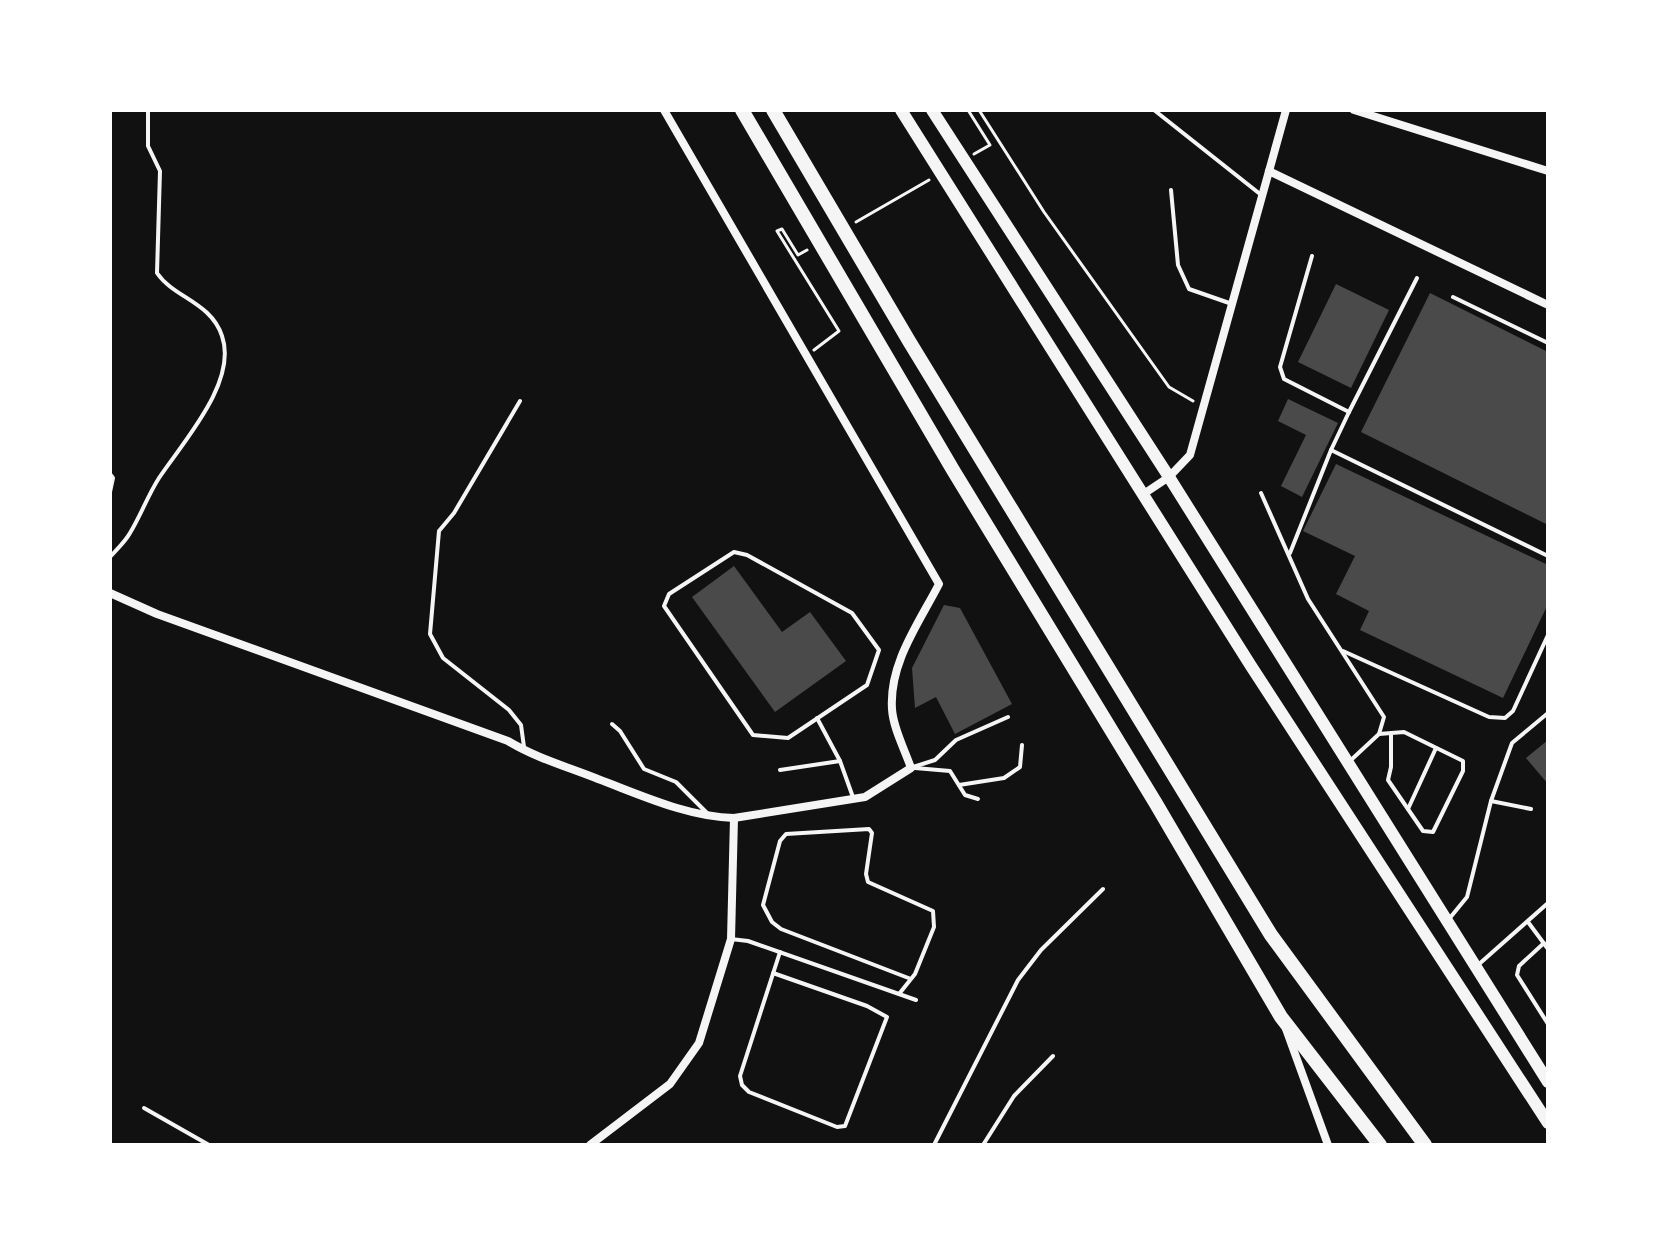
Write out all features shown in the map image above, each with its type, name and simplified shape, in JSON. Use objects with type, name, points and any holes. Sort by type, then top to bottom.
[{"type":"highway","points":[[742,110],[953,470],[1155,802],[1281,1017],[1380,1145]]},
{"type":"highway","points":[[773,110],[909,341],[1271,935],[1425,1145]]},
{"type":"main road","points":[[901,110],[1145,493],[1251,666],[1548,1123]]},
{"type":"main road","points":[[932,110],[1169,477],[1548,1082]]},
{"type":"street","points":[[110,593],[157,614],[508,741],[525,752],[712,818],[734,818],[854,800],[865,797],[911,768],[892,711],[894,677],[909,637],[939,584],[664,110]]},
{"type":"street","points":[[1145,493],[1169,477],[1190,455],[1286,110]]},
{"type":"street","points":[[1354,110],[1548,171]]},
{"type":"street","points":[[1269,171],[1548,305]]},
{"type":"street","points":[[590,1145],[670,1084],[699,1043],[731,939],[734,818]]},
{"type":"street","points":[[1281,1017],[1328,1145]]},
{"type":"lane","points":[[110,557],[129,536],[157,481],[206,414],[226,358],[222,335],[209,314],[183,293],[164,283],[157,273],[160,171],[148,146],[148,110]]},
{"type":"lane","points":[[1154,110],[1262,195]]},
{"type":"lane","points":[[1171,190],[1178,265],[1189,289],[1232,304]]},
{"type":"lane","points":[[1312,256],[1280,367],[1284,379],[1349,412]]},
{"type":"lane","points":[[1290,553],[1331,450],[1417,278]]},
{"type":"lane","points":[[1453,297],[1548,343]]},
{"type":"lane","points":[[520,401],[454,513],[439,531],[430,634],[443,658],[509,710],[521,725],[525,752]]},
{"type":"lane","points":[[1331,450],[1548,556]]},
{"type":"lane","points":[[110,474],[113,478],[110,492]]},
{"type":"lane","points":[[1261,493],[1308,599],[1384,717],[1379,734],[1349,762]]},
{"type":"lane","points":[[734,552],[747,555],[852,613],[879,650],[867,685],[817,718],[788,738],[753,735],[670,618],[664,606],[669,594],[734,552]]},
{"type":"lane","points":[[1341,650],[1489,717],[1505,718],[1513,711],[1548,635]]},
{"type":"lane","points":[[1448,921],[1467,897],[1491,801],[1512,743],[1548,713]]},
{"type":"lane","points":[[911,768],[935,760],[956,740],[1008,717]]},
{"type":"lane","points":[[817,718],[840,761],[854,800]]},
{"type":"lane","points":[[612,724],[620,731],[644,769],[676,782],[712,818]]},
{"type":"lane","points":[[1379,734],[1391,733],[1404,732],[1463,761],[1463,771],[1433,832],[1423,831],[1388,780],[1391,733]]},
{"type":"lane","points":[[959,785],[1004,778],[1020,767],[1022,745]]},
{"type":"lane","points":[[1408,809],[1436,748]]},
{"type":"lane","points":[[780,770],[840,761]]},
{"type":"lane","points":[[911,768],[950,771],[965,795],[978,799]]},
{"type":"lane","points":[[1491,801],[1531,809]]},
{"type":"lane","points":[[899,994],[911,979],[934,927],[933,911],[868,882],[866,874],[872,833],[869,829],[786,834],[780,841],[763,905],[772,922],[781,929],[911,979]]},
{"type":"lane","points":[[934,1145],[1018,980],[1041,950],[1103,889]]},
{"type":"lane","points":[[1477,967],[1548,903]]},
{"type":"lane","points":[[1528,922],[1548,949]]},
{"type":"lane","points":[[731,939],[748,941],[916,1000]]},
{"type":"lane","points":[[1544,943],[1519,966],[1517,975],[1548,1024]]},
{"type":"lane","points":[[773,973],[867,1006],[887,1017],[845,1126],[837,1127],[749,1092],[742,1085],[740,1076],[773,973],[780,952]]},
{"type":"lane","points":[[983,1145],[1014,1096],[1053,1056]]},
{"type":"lane","points":[[144,1108],[209,1145]]},
{"type":"path","points":[[962,161],[990,145],[968,110]]},
{"type":"path","points":[[979,110],[1044,212],[1169,387],[1203,407]]},
{"type":"path","points":[[853,223],[935,177]]},
{"type":"path","points":[[807,355],[839,331],[777,231],[782,229],[798,255],[812,247]]},
{"type":"building","points":[[1336,284],[1389,310],[1351,388],[1298,362]]},
{"type":"building","points":[[1430,293],[1548,352],[1548,525],[1361,432]]},
{"type":"building","points":[[1288,399],[1338,423],[1302,497],[1281,486],[1306,435],[1278,421]]},
{"type":"building","points":[[1336,464],[1548,565],[1548,604],[1503,698],[1360,630],[1369,611],[1336,594],[1355,556],[1303,531]]},
{"type":"building","points":[[734,566],[782,632],[810,612],[846,661],[775,712],[692,597]]},
{"type":"building","points":[[944,605],[960,608],[1012,704],[955,734],[936,697],[915,708],[912,668]]},
{"type":"building","points":[[1548,740],[1548,784],[1526,758]]}]
